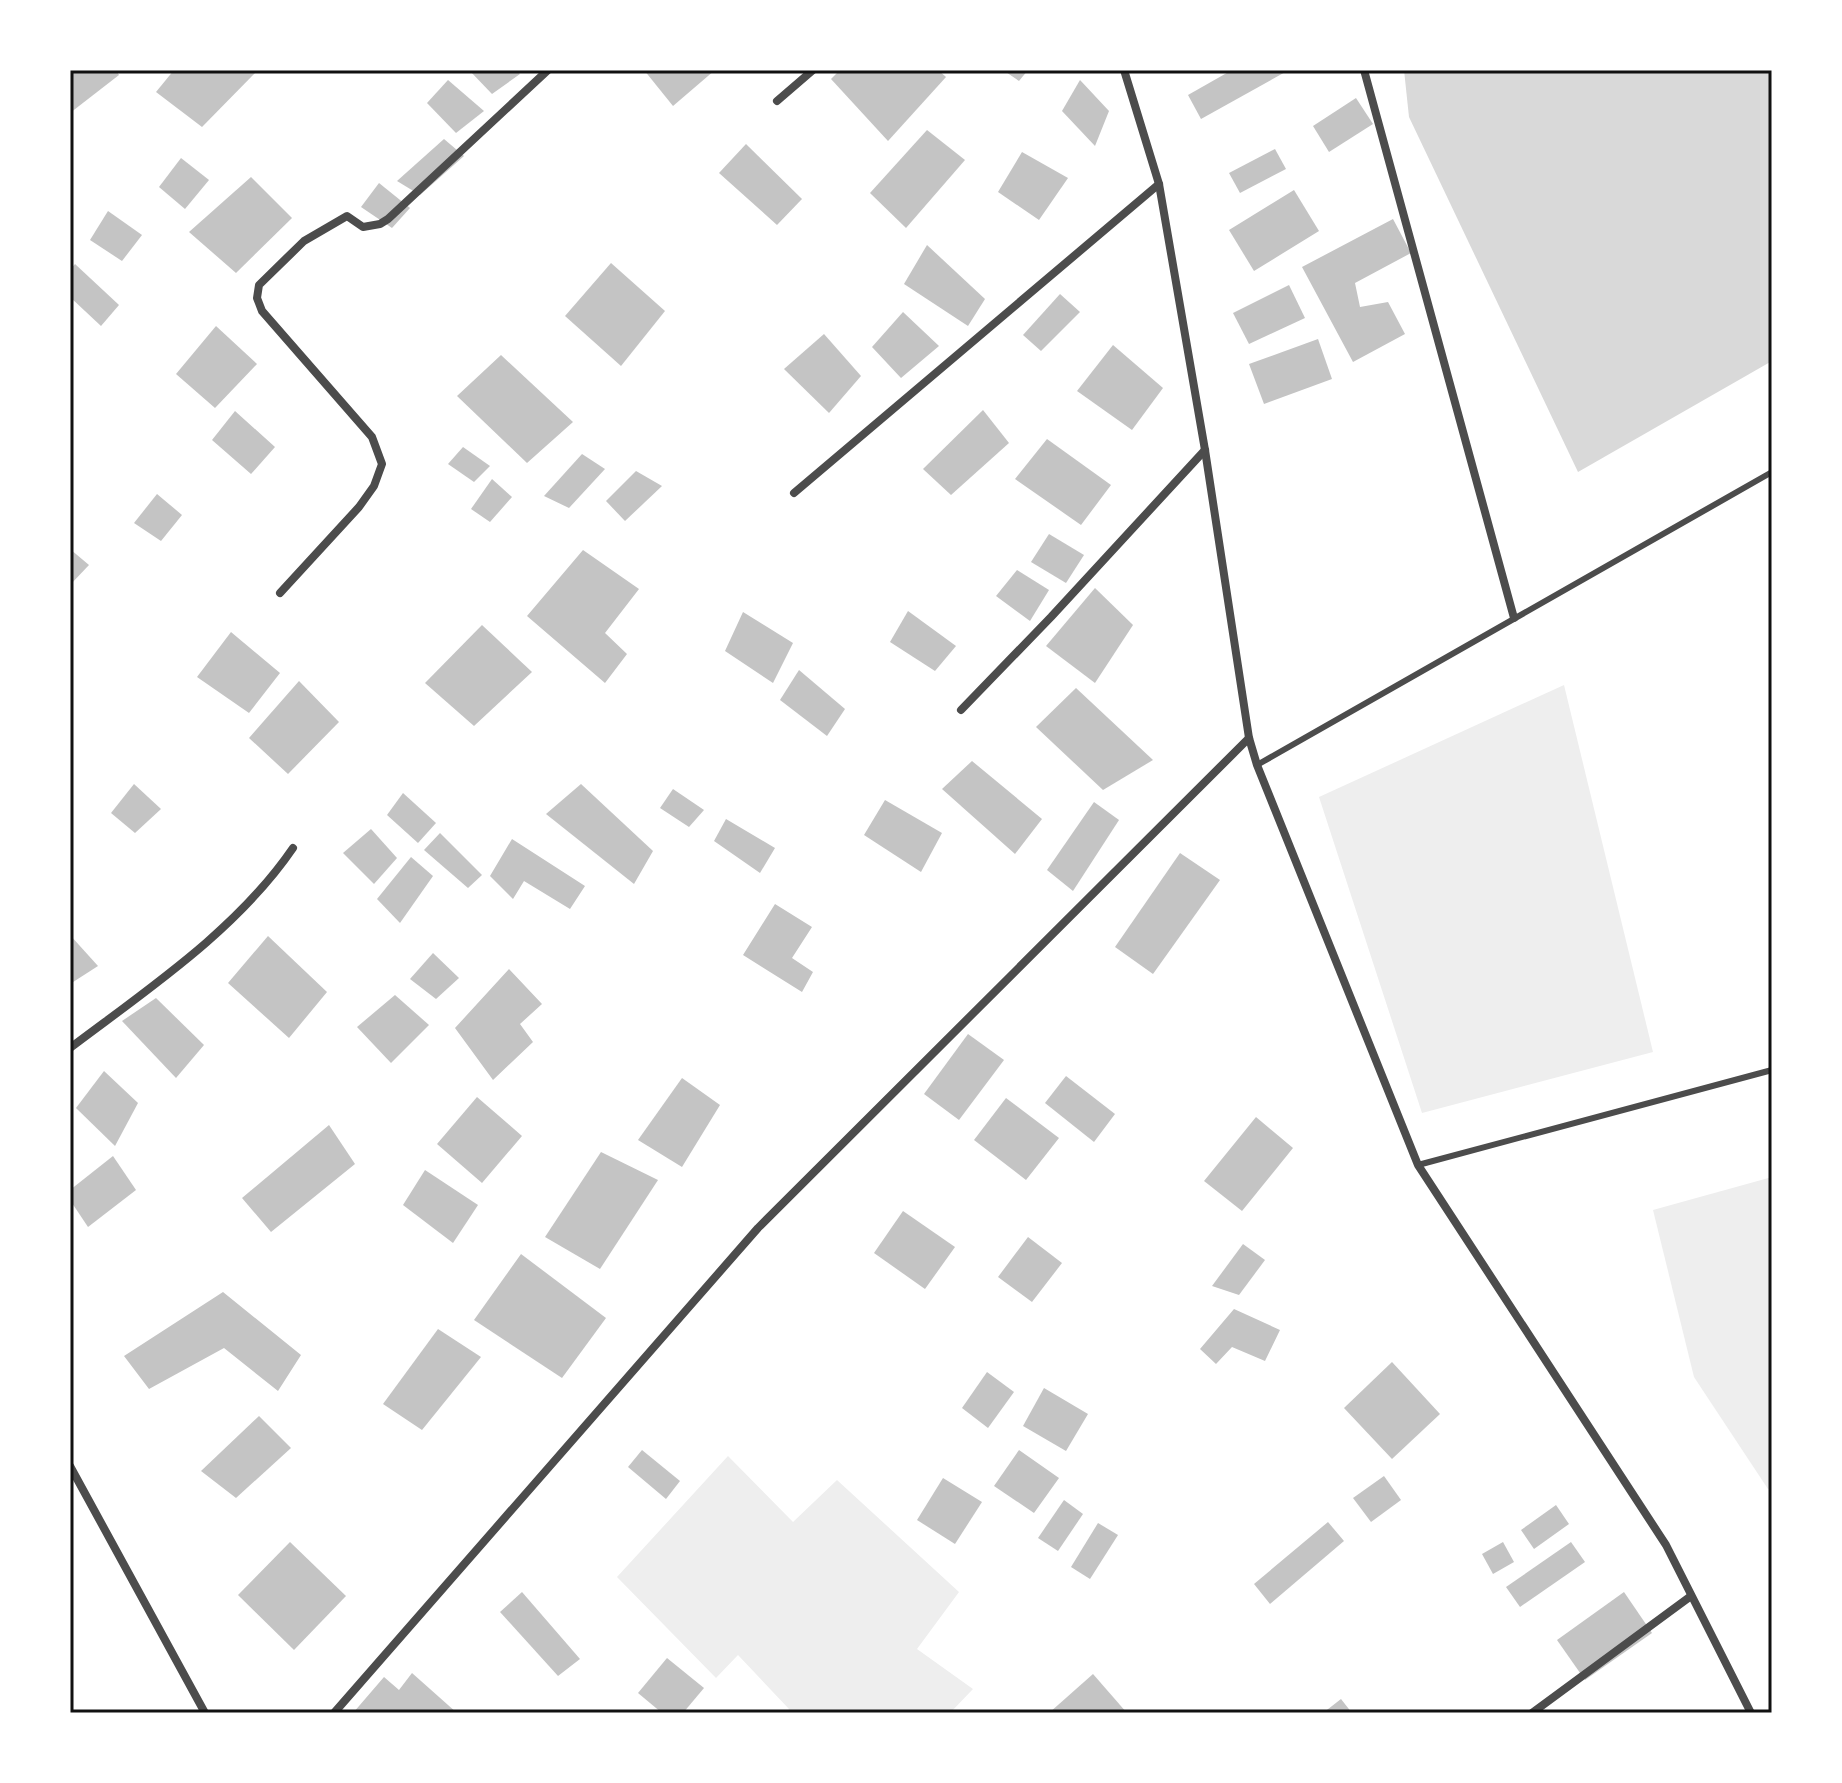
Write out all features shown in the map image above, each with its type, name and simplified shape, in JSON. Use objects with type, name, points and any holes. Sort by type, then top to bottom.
[{"type":"street","points":[[280,593],[359,507],[374,486],[382,464],[372,437],[262,311],[257,298],[259,285],[304,241],[347,216],[363,227],[380,224],[548,70]]},
{"type":"street","points":[[777,101],[813,70]]},
{"type":"street","points":[[1124,70],[1159,184],[1205,450],[1249,738],[1257,765],[1418,1165],[1666,1545],[1751,1713]]},
{"type":"street","points":[[1364,70],[1514,618]]},
{"type":"street","points":[[794,493],[1159,184]]},
{"type":"street","points":[[961,710],[1205,450]]},
{"type":"street","points":[[334,1713],[758,1228],[1249,738]]},
{"type":"street","points":[[70,1048],[201,946],[274,876],[293,848]]},
{"type":"street","points":[[70,1466],[205,1713]]},
{"type":"street","points":[[1532,1713],[1691,1596]]},
{"type":"lane","points":[[1257,765],[1772,472]]},
{"type":"lane","points":[[1418,1165],[1772,1070]]},
{"type":"shaded area","points":[[1404,70],[1772,70],[1772,361],[1578,472],[1409,117]]},
{"type":"shaded area","points":[[1564,685],[1653,1052],[1422,1113],[1319,797]]},
{"type":"shaded area","points":[[1772,1177],[1772,1488],[1768,1489],[1694,1377],[1653,1210]]},
{"type":"shaded area","points":[[728,1456],[793,1522],[837,1480],[959,1592],[917,1649],[973,1689],[950,1713],[786,1713],[789,1709],[738,1655],[716,1678],[617,1577]]},
{"type":"building","points":[[70,70],[116,70],[119,75],[70,113]]},
{"type":"building","points":[[174,70],[258,70],[202,127],[156,92]]},
{"type":"building","points":[[469,70],[516,70],[520,74],[492,94]]},
{"type":"building","points":[[644,70],[715,70],[673,106]]},
{"type":"building","points":[[840,70],[938,70],[946,77],[888,141],[831,79]]},
{"type":"building","points":[[1003,70],[1028,70],[1019,81]]},
{"type":"building","points":[[1232,70],[1289,70],[1201,119],[1188,95]]},
{"type":"building","points":[[448,80],[484,111],[456,133],[427,103]]},
{"type":"building","points":[[1080,80],[1109,111],[1095,146],[1062,111]]},
{"type":"building","points":[[1356,98],[1373,124],[1329,152],[1313,126]]},
{"type":"building","points":[[927,130],[965,160],[906,228],[870,193]]},
{"type":"building","points":[[444,139],[464,156],[420,195],[397,181]]},
{"type":"building","points":[[746,144],[802,199],[777,225],[719,173]]},
{"type":"building","points":[[1275,149],[1286,169],[1240,193],[1229,173]]},
{"type":"building","points":[[1022,152],[1068,178],[1039,220],[998,192]]},
{"type":"building","points":[[181,158],[209,180],[185,209],[159,187]]},
{"type":"building","points":[[251,177],[292,218],[236,273],[189,232]]},
{"type":"building","points":[[379,183],[410,208],[392,228],[361,207]]},
{"type":"building","points":[[1294,190],[1319,231],[1254,271],[1229,230]]},
{"type":"building","points":[[108,211],[142,235],[122,261],[90,240]]},
{"type":"building","points":[[1393,219],[1411,253],[1355,283],[1360,307],[1388,302],[1405,334],[1353,362],[1302,267]]},
{"type":"building","points":[[927,245],[985,299],[968,326],[904,284]]},
{"type":"building","points":[[611,263],[665,311],[621,366],[565,316]]},
{"type":"building","points":[[75,264],[119,305],[101,326],[70,297],[70,270]]},
{"type":"building","points":[[1289,285],[1305,318],[1249,344],[1233,313]]},
{"type":"building","points":[[1060,294],[1080,312],[1041,351],[1023,335]]},
{"type":"building","points":[[903,312],[939,346],[901,378],[872,347]]},
{"type":"building","points":[[216,326],[257,364],[215,408],[176,374]]},
{"type":"building","points":[[824,334],[861,376],[829,413],[784,369]]},
{"type":"building","points":[[1318,339],[1332,379],[1264,404],[1249,364]]},
{"type":"building","points":[[1113,345],[1163,388],[1132,430],[1077,391]]},
{"type":"building","points":[[501,355],[573,422],[527,463],[457,396]]},
{"type":"building","points":[[983,410],[1009,443],[951,495],[923,469]]},
{"type":"building","points":[[235,411],[275,447],[251,474],[212,440]]},
{"type":"building","points":[[1047,439],[1111,485],[1081,525],[1015,479]]},
{"type":"building","points":[[463,447],[490,466],[474,482],[448,464]]},
{"type":"building","points":[[582,454],[605,469],[569,508],[544,496]]},
{"type":"building","points":[[636,471],[662,486],[625,521],[606,501]]},
{"type":"building","points":[[492,479],[512,497],[490,522],[471,509]]},
{"type":"building","points":[[157,494],[182,515],[161,541],[134,523]]},
{"type":"building","points":[[1049,534],[1084,555],[1066,583],[1031,562]]},
{"type":"building","points":[[70,549],[89,565],[70,585]]},
{"type":"building","points":[[583,550],[639,589],[605,633],[627,654],[605,683],[527,616]]},
{"type":"building","points":[[1017,570],[1049,590],[1030,621],[996,596]]},
{"type":"building","points":[[1095,588],[1133,625],[1095,683],[1046,646]]},
{"type":"building","points":[[908,611],[956,646],[935,671],[890,642]]},
{"type":"building","points":[[743,612],[793,643],[773,683],[725,651]]},
{"type":"building","points":[[482,625],[532,672],[474,726],[425,683]]},
{"type":"building","points":[[231,632],[280,673],[249,713],[197,677]]},
{"type":"building","points":[[799,670],[845,709],[827,736],[780,700]]},
{"type":"building","points":[[299,681],[339,722],[288,774],[249,738]]},
{"type":"building","points":[[1076,688],[1153,760],[1103,790],[1036,727]]},
{"type":"building","points":[[972,761],[1042,819],[1015,854],[942,789]]},
{"type":"building","points":[[134,784],[161,809],[135,833],[111,813]]},
{"type":"building","points":[[581,784],[653,851],[634,884],[546,814]]},
{"type":"building","points":[[673,789],[704,810],[689,827],[660,808]]},
{"type":"building","points":[[403,793],[436,823],[418,843],[387,815]]},
{"type":"building","points":[[885,800],[942,833],[921,872],[864,835]]},
{"type":"building","points":[[1094,802],[1119,820],[1073,891],[1047,870]]},
{"type":"building","points":[[726,819],[775,848],[760,873],[714,841]]},
{"type":"building","points":[[371,829],[397,858],[374,884],[343,853]]},
{"type":"building","points":[[440,833],[482,875],[468,888],[424,850]]},
{"type":"building","points":[[512,839],[585,886],[570,909],[524,881],[513,899],[490,876]]},
{"type":"building","points":[[1180,853],[1220,880],[1153,974],[1115,947]]},
{"type":"building","points":[[411,857],[433,876],[400,923],[377,899]]},
{"type":"building","points":[[775,904],[812,927],[792,958],[813,972],[802,992],[743,955]]},
{"type":"building","points":[[70,935],[98,966],[70,984]]},
{"type":"building","points":[[268,936],[327,992],[289,1038],[228,983]]},
{"type":"building","points":[[433,953],[459,978],[436,999],[410,979]]},
{"type":"building","points":[[509,969],[542,1004],[520,1024],[533,1042],[493,1080],[455,1028]]},
{"type":"building","points":[[395,995],[429,1025],[391,1063],[357,1027]]},
{"type":"building","points":[[156,998],[204,1045],[176,1078],[122,1021]]},
{"type":"building","points":[[968,1034],[1004,1060],[959,1120],[924,1094]]},
{"type":"building","points":[[104,1071],[138,1103],[115,1146],[76,1108]]},
{"type":"building","points":[[1066,1076],[1115,1114],[1094,1142],[1045,1103]]},
{"type":"building","points":[[682,1078],[720,1105],[682,1167],[638,1140]]},
{"type":"building","points":[[477,1097],[522,1136],[482,1183],[437,1144]]},
{"type":"building","points":[[1006,1098],[1059,1138],[1026,1180],[974,1140]]},
{"type":"building","points":[[1256,1117],[1293,1148],[1242,1211],[1204,1181]]},
{"type":"building","points":[[329,1125],[355,1164],[271,1232],[242,1198]]},
{"type":"building","points":[[601,1152],[658,1180],[600,1269],[545,1237]]},
{"type":"building","points":[[113,1156],[136,1190],[88,1227],[70,1200],[70,1190]]},
{"type":"building","points":[[425,1170],[478,1205],[453,1243],[403,1205]]},
{"type":"building","points":[[903,1211],[955,1247],[925,1289],[874,1253]]},
{"type":"building","points":[[1028,1237],[1062,1263],[1032,1302],[998,1277]]},
{"type":"building","points":[[1243,1244],[1265,1260],[1239,1295],[1212,1286]]},
{"type":"building","points":[[521,1254],[606,1318],[562,1378],[474,1320]]},
{"type":"building","points":[[223,1292],[301,1355],[278,1391],[224,1348],[149,1389],[124,1356]]},
{"type":"building","points":[[1234,1309],[1280,1330],[1265,1361],[1232,1347],[1216,1364],[1200,1349]]},
{"type":"building","points":[[438,1329],[481,1357],[422,1430],[383,1404]]},
{"type":"building","points":[[1392,1362],[1440,1414],[1392,1459],[1344,1408]]},
{"type":"building","points":[[987,1372],[1014,1392],[988,1428],[962,1408]]},
{"type":"building","points":[[1044,1388],[1088,1414],[1066,1451],[1023,1426]]},
{"type":"building","points":[[259,1416],[291,1448],[236,1498],[201,1471]]},
{"type":"building","points":[[642,1450],[680,1481],[666,1499],[628,1467]]},
{"type":"building","points":[[1019,1450],[1059,1478],[1034,1513],[994,1486]]},
{"type":"building","points":[[1384,1476],[1401,1500],[1371,1522],[1353,1498]]},
{"type":"building","points":[[943,1478],[982,1502],[955,1544],[917,1520]]},
{"type":"building","points":[[1064,1500],[1083,1514],[1058,1551],[1038,1538]]},
{"type":"building","points":[[1556,1505],[1569,1524],[1534,1549],[1521,1530]]},
{"type":"building","points":[[1328,1522],[1344,1541],[1270,1604],[1254,1584]]},
{"type":"building","points":[[1098,1523],[1118,1535],[1090,1579],[1071,1567]]},
{"type":"building","points":[[290,1542],[346,1596],[294,1650],[238,1595]]},
{"type":"building","points":[[1503,1542],[1514,1562],[1493,1574],[1482,1554]]},
{"type":"building","points":[[1571,1542],[1585,1562],[1520,1607],[1506,1587]]},
{"type":"building","points":[[522,1592],[580,1659],[558,1676],[500,1612]]},
{"type":"building","points":[[1624,1592],[1652,1633],[1585,1680],[1557,1640]]},
{"type":"building","points":[[667,1658],[704,1688],[683,1713],[662,1713],[638,1693]]},
{"type":"building","points":[[412,1673],[457,1713],[353,1713],[384,1677],[399,1690]]},
{"type":"building","points":[[1093,1674],[1127,1713],[1049,1713]]},
{"type":"building","points":[[1341,1699],[1352,1713],[1323,1713]]}]
